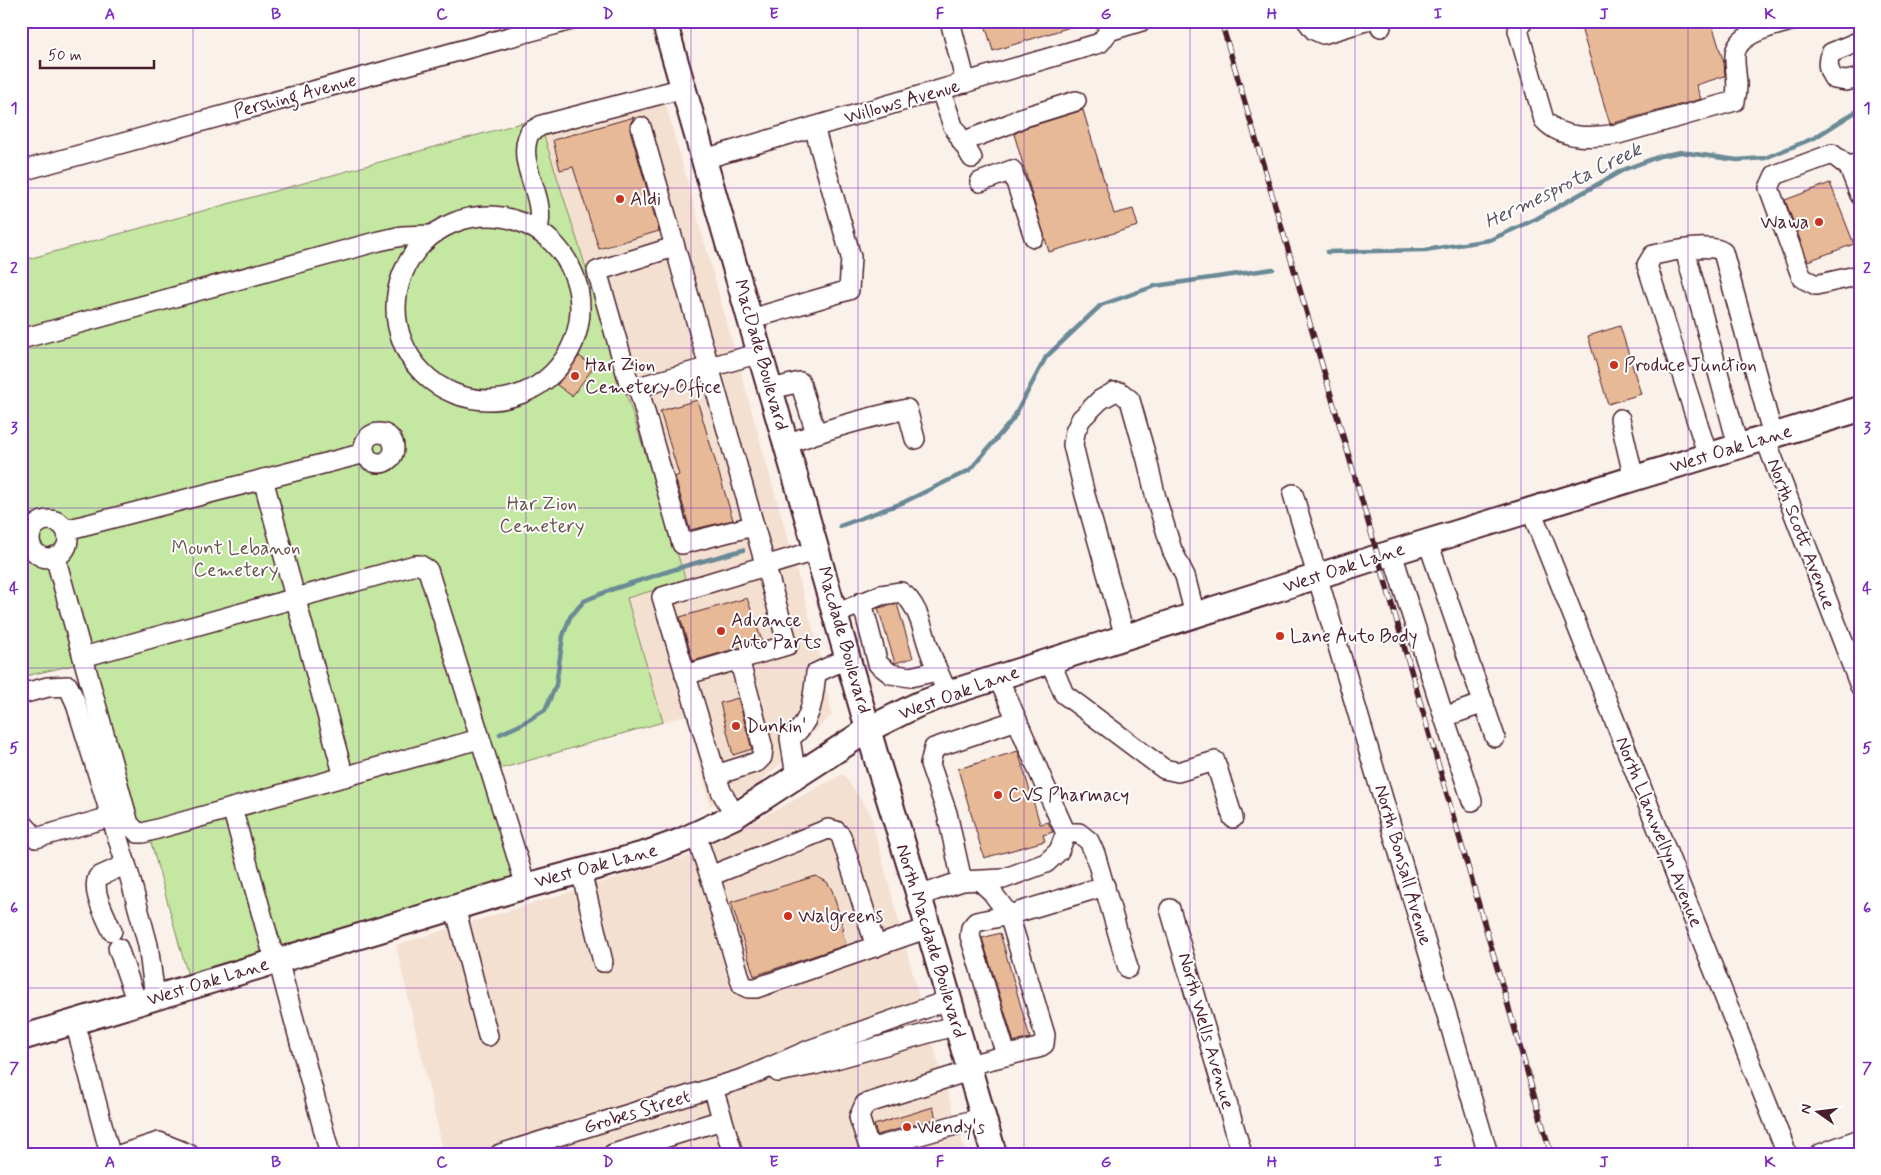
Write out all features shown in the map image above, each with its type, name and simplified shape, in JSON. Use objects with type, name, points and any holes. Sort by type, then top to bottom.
[{"type":"main road","points":[[664,21],[704,160]]},
{"type":"main road","name":"MacDade Boulevard","points":[[704,160],[818,550]]},
{"type":"main road","name":"West Oak Lane","points":[[21,1038],[526,886],[648,853],[696,836],[735,816],[869,729],[917,705],[1392,553],[1860,409]]},
{"type":"main road","name":"Macdade Boulevard","points":[[818,550],[869,729]]},
{"type":"main road","name":"North Macdade Boulevard","points":[[869,729],[994,1154]]},
{"type":"street","name":"Pershing Avenue","points":[[21,171],[568,21]]},
{"type":"street","points":[[950,21],[966,84]]},
{"type":"street","name":"Willows Avenue","points":[[704,160],[966,84],[1105,32],[1142,21]]},
{"type":"street","points":[[1307,21],[1314,30],[1324,34],[1375,23]]},
{"type":"street","points":[[1522,21],[1518,30],[1544,120],[1552,129],[1562,133],[1601,137],[1618,134],[1735,101],[1738,88],[1735,53],[1744,38],[1791,21]]},
{"type":"street","points":[[1860,41],[1831,53],[1828,60],[1829,72],[1834,79],[1846,81],[1860,78]]},
{"type":"street","points":[[538,230],[539,207],[524,150],[530,132],[542,125],[684,88]]},
{"type":"street","points":[[941,90],[953,126],[967,150],[1021,118],[1076,101]]},
{"type":"street","points":[[641,127],[788,645],[685,675]]},
{"type":"street","points":[[750,319],[850,290],[851,257],[814,127]]},
{"type":"street","points":[[1860,196],[1854,165],[1832,154],[1775,175],[1769,188],[1802,278],[1816,285],[1860,274]]},
{"type":"street","points":[[980,182],[1012,170],[1034,237]]},
{"type":"street","points":[[484,215],[512,218],[538,230],[561,250],[576,277],[581,308],[575,339],[560,366],[537,386],[509,398],[478,400],[448,391],[423,373],[405,348],[396,318],[398,287],[410,258],[431,235],[456,221],[484,215]]},
{"type":"street","points":[[21,339],[379,241],[402,236],[431,235]]},
{"type":"street","points":[[674,247],[597,271],[629,383],[638,387],[760,353]]},
{"type":"street","name":"North Scott Avenue","points":[[1685,250],[1716,248],[1723,252],[1769,437],[1860,686]]},
{"type":"street","points":[[1708,456],[1647,265],[1653,255],[1685,250],[1738,446]]},
{"type":"street","points":[[771,389],[800,382],[816,433]]},
{"type":"street","points":[[638,387],[682,544],[753,526]]},
{"type":"street","points":[[1125,637],[1085,495],[1074,445],[1075,432],[1081,419],[1100,400],[1114,392],[1120,392],[1130,400],[1156,498],[1172,550],[1185,576],[1195,615]]},
{"type":"street","points":[[787,444],[816,433],[878,415],[907,409],[915,439]]},
{"type":"street","points":[[1620,419],[1634,479]]},
{"type":"street","points":[[66,530],[365,453]]},
{"type":"street","points":[[262,479],[344,777]]},
{"type":"street","name":"North Bonsall Avenue","points":[[1293,494],[1488,1154]]},
{"type":"street","name":"North Llanwellyn Avenue","points":[[1531,510],[1787,1154]]},
{"type":"street","points":[[52,520],[58,522],[66,530],[67,545],[63,551],[55,556],[47,558],[26,544],[32,529],[43,521],[52,520]]},
{"type":"street","points":[[1428,542],[1495,737]]},
{"type":"street","points":[[735,816],[721,791],[662,597],[818,550]]},
{"type":"street","points":[[1392,553],[1472,801]]},
{"type":"street","points":[[55,556],[130,824],[138,833],[479,739]]},
{"type":"street","points":[[83,657],[420,565],[428,570],[526,886]]},
{"type":"street","points":[[836,614],[881,595],[901,592],[910,598],[919,618],[937,671],[948,694]]},
{"type":"street","points":[[862,602],[878,664],[891,674],[910,677],[937,671]]},
{"type":"street","points":[[716,775],[757,762],[762,756],[763,748],[739,659]]},
{"type":"street","points":[[1050,661],[1064,694],[1164,769],[1178,772],[1215,761],[1233,818]]},
{"type":"street","points":[[796,777],[790,738],[799,732],[807,721],[812,703],[816,673],[851,665],[878,664]]},
{"type":"street","points":[[919,896],[971,881],[1003,879],[1046,863],[1059,851],[1066,833],[998,678]]},
{"type":"street","points":[[21,694],[48,687],[68,686],[75,701],[148,945],[152,969],[146,1000]]},
{"type":"street","points":[[1444,717],[1484,703]]},
{"type":"street","points":[[1009,915],[991,891],[971,881],[930,764],[934,748],[1017,720]]},
{"type":"street","points":[[236,807],[271,947],[278,960],[330,1154]]},
{"type":"street","points":[[21,825],[24,825],[36,838],[110,817]]},
{"type":"street","points":[[710,876],[828,829],[836,831],[842,836],[876,947]]},
{"type":"street","points":[[1066,833],[1079,833],[1088,841],[1095,854],[1128,968]]},
{"type":"street","points":[[696,836],[710,876],[742,985],[748,988],[756,988],[928,928]]},
{"type":"street","points":[[126,869],[120,867],[98,877],[96,881],[97,891],[128,976],[146,1000]]},
{"type":"street","points":[[581,871],[603,962]]},
{"type":"street","points":[[984,1117],[877,1147],[868,1144],[859,1117],[865,1104],[1006,1055],[1038,1048],[1044,1044],[1045,1035],[1009,915],[1003,879]]},
{"type":"street","points":[[1006,1055],[970,936],[971,928],[976,922],[1009,915],[1105,886]]},
{"type":"street","points":[[455,907],[488,1036]]},
{"type":"street","name":"North Wells Avenue","points":[[1170,909],[1242,1154]]},
{"type":"street","points":[[128,976],[152,969]]},
{"type":"street","name":"Grobes Street","points":[[500,1154],[530,1150],[745,1078],[817,1047],[949,1000]]},
{"type":"street","points":[[75,1022],[110,1154]]},
{"type":"street","name":"Grobes Street","points":[[745,1078],[814,1065],[957,1025]]},
{"type":"street","points":[[713,1088],[733,1154]]},
{"type":"street","points":[[612,1154],[722,1120]]},
{"type":"street","points":[[1820,1154],[1860,1138]]},
{"type":"street","points":[[122,1154],[159,1142],[189,1154]]},
{"type":"shaded area","points":[[665,102],[818,647],[832,715],[752,790],[710,805],[687,715],[663,722],[627,598],[686,581],[544,136]]},
{"type":"shaded area","points":[[843,774],[870,813],[918,994],[966,1154],[444,1154],[396,945],[691,855]]},
{"type":"green space","points":[[659,85],[665,102],[544,136],[686,581],[627,598],[663,722],[496,770],[530,876],[188,976],[150,839],[127,843],[78,664],[21,677],[21,261]]},
{"type":"building","points":[[984,21],[1080,21],[1080,24],[993,51]]},
{"type":"building","points":[[1579,21],[1711,21],[1724,63],[1725,76],[1696,85],[1701,99],[1610,124]]},
{"type":"building","points":[[1083,110],[1114,214],[1133,209],[1138,226],[1049,252],[1014,134],[1025,128]]},
{"type":"building","name":"Aldi","points":[[634,117],[630,124],[630,130],[659,231],[599,249],[573,167],[560,170],[553,140]]},
{"type":"building","name":"Wawa","points":[[1830,183],[1854,244],[1808,261],[1785,200]]},
{"type":"building","name":"Produce Junction","points":[[1620,326],[1641,394],[1608,404],[1588,336]]},
{"type":"building","name":"Har Zion Cemetery Office","points":[[579,356],[594,367],[572,396],[557,385]]},
{"type":"building","points":[[697,400],[733,520],[690,530],[675,477],[679,475],[660,411]]},
{"type":"building","name":"Advance Auto Parts","points":[[747,598],[762,641],[693,661],[680,617]]},
{"type":"building","points":[[897,604],[913,658],[895,663],[878,608]]},
{"type":"building","name":"Dunkin'","points":[[738,698],[752,749],[733,755],[720,703]]},
{"type":"building","name":"CVS Pharmacy","points":[[1018,751],[1040,824],[1048,822],[1053,832],[1043,835],[1045,841],[984,858],[958,769]]},
{"type":"building","name":"Walgreens","points":[[816,876],[827,882],[832,890],[844,930],[842,931],[846,945],[754,976],[731,902]]},
{"type":"building","points":[[1000,933],[1030,1038],[1014,1042],[982,938]]},
{"type":"building","points":[[933,1107],[936,1119],[877,1135],[874,1125]]},
{"type":"waterway","name":"Hermesprota Creek","points":[[1327,252],[1425,250],[1490,240],[1536,219],[1623,170],[1660,156],[1681,152],[1737,160],[1765,158],[1814,138],[1860,109]]},
{"type":"waterway","name":"Hermesprota Creek","points":[[840,526],[902,503],[970,470],[1013,419],[1046,357],[1101,305],[1155,286],[1273,269]]},
{"type":"waterway","name":"Hermesprota Creek","points":[[500,734],[545,710],[556,685],[563,636],[570,617],[584,601],[610,590],[743,550]]},
{"type":"railway","points":[[1221,21],[1551,1154]]},
{"type":"place","name":"Aldi","points":[[620,199]]},
{"type":"place","name":"Wawa","points":[[1819,222]]},
{"type":"place","name":"Produce Junction","points":[[1614,365]]},
{"type":"place","name":"Har Zion Cemetery Office","points":[[575,376]]},
{"type":"place","name":"Advance Auto Parts","points":[[721,631]]},
{"type":"place","name":"Lane Auto Body","points":[[1280,636]]},
{"type":"place","name":"Dunkin'","points":[[736,726]]},
{"type":"place","name":"CVS Pharmacy","points":[[998,795]]},
{"type":"place","name":"Walgreens","points":[[788,916]]},
{"type":"place","name":"Wendy's","points":[[907,1127]]},
{"type":"park label","name":"Har Zion Cemetery","points":[[542,515]]},
{"type":"park label","name":"Mount Lebanon Cemetery","points":[[236,559]]}]
